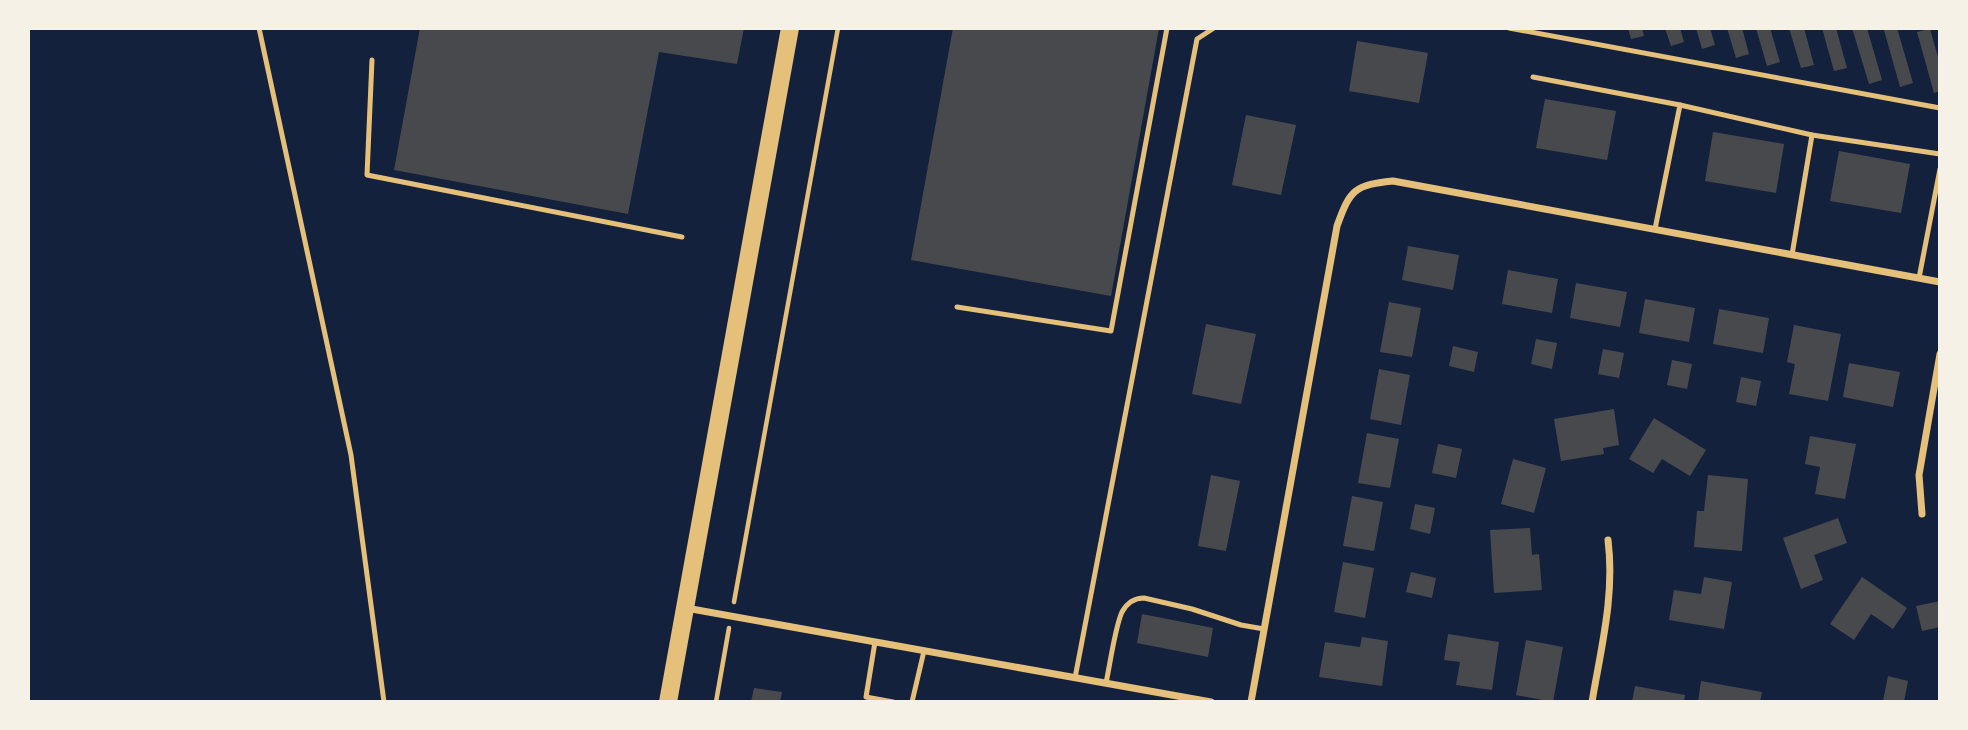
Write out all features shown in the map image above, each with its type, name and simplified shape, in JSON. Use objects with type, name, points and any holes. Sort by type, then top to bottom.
[{"type":"main road","points":[[668,702],[790,28]]},
{"type":"street","points":[[1251,702],[1337,226],[1355,189],[1372,183],[1393,181],[1940,282]]},
{"type":"street","points":[[1922,514],[1919,475],[1940,354]]},
{"type":"street","points":[[1592,702],[1610,597],[1608,540]]},
{"type":"street","points":[[685,608],[1211,702]]},
{"type":"lane","points":[[259,28],[351,455],[384,702]]},
{"type":"lane","points":[[957,307],[1111,331],[1167,28]]},
{"type":"lane","points":[[1075,678],[1197,39],[1214,28]]},
{"type":"lane","points":[[1509,28],[1940,108]]},
{"type":"lane","points":[[372,60],[367,175],[682,237]]},
{"type":"lane","points":[[1533,77],[1680,105],[1812,135],[1940,154]]},
{"type":"lane","points":[[1655,229],[1680,105]]},
{"type":"lane","points":[[1792,255],[1812,135]]},
{"type":"lane","points":[[1919,278],[1940,169]]},
{"type":"lane","points":[[1106,683],[1122,612],[1137,598],[1192,608],[1241,625],[1264,629]]},
{"type":"lane","points":[[876,642],[866,697],[893,702]]},
{"type":"lane","points":[[912,702],[924,651]]},
{"type":"path","points":[[716,702],[838,28]]},
{"type":"building","points":[[420,28],[744,28],[737,64],[659,52],[628,214],[394,170]]},
{"type":"building","points":[[953,28],[1159,28],[1111,296],[911,260]]},
{"type":"building","points":[[1628,28],[1642,28],[1644,36],[1631,39]]},
{"type":"building","points":[[1665,28],[1680,28],[1684,42],[1671,46]]},
{"type":"building","points":[[1696,28],[1710,28],[1715,45],[1702,49]]},
{"type":"building","points":[[1727,28],[1742,28],[1749,54],[1736,58]]},
{"type":"building","points":[[1756,28],[1770,28],[1780,62],[1767,66]]},
{"type":"building","points":[[1789,28],[1804,28],[1814,65],[1801,68]]},
{"type":"building","points":[[1822,28],[1836,28],[1847,68],[1834,71]]},
{"type":"building","points":[[1852,28],[1867,28],[1882,80],[1869,84]]},
{"type":"building","points":[[1897,28],[1913,83],[1900,87],[1884,30]]},
{"type":"building","points":[[1930,29],[1940,64],[1940,91],[1934,93],[1917,32]]},
{"type":"building","points":[[1357,41],[1428,53],[1419,103],[1349,91]]},
{"type":"building","points":[[1545,99],[1616,111],[1607,160],[1536,148]]},
{"type":"building","points":[[1246,115],[1296,125],[1281,195],[1232,185]]},
{"type":"building","points":[[1713,132],[1784,144],[1776,193],[1705,181]]},
{"type":"building","points":[[1839,151],[1910,164],[1901,213],[1830,201]]},
{"type":"building","points":[[1408,246],[1459,255],[1453,290],[1402,280]]},
{"type":"building","points":[[1508,270],[1558,279],[1552,313],[1502,304]]},
{"type":"building","points":[[1576,283],[1627,292],[1620,327],[1570,318]]},
{"type":"building","points":[[1645,299],[1695,308],[1689,342],[1639,333]]},
{"type":"building","points":[[1389,302],[1421,308],[1412,357],[1380,352]]},
{"type":"building","points":[[1719,309],[1769,318],[1763,353],[1713,344]]},
{"type":"building","points":[[1206,324],[1256,334],[1241,404],[1192,394]]},
{"type":"building","points":[[1794,325],[1841,334],[1828,401],[1789,394],[1795,364],[1787,362]]},
{"type":"building","points":[[1536,339],[1557,343],[1552,369],[1531,364]]},
{"type":"building","points":[[1453,346],[1478,352],[1474,372],[1449,366]]},
{"type":"building","points":[[1603,349],[1624,353],[1619,378],[1598,374]]},
{"type":"building","points":[[1672,360],[1692,364],[1687,389],[1667,385]]},
{"type":"building","points":[[1849,363],[1900,372],[1893,407],[1843,397]]},
{"type":"building","points":[[1379,369],[1410,375],[1401,425],[1370,419]]},
{"type":"building","points":[[1741,377],[1761,381],[1756,406],[1736,402]]},
{"type":"building","points":[[1614,409],[1619,445],[1603,448],[1604,454],[1561,461],[1554,419]]},
{"type":"building","points":[[1654,418],[1706,450],[1690,476],[1662,459],[1653,473],[1629,459]]},
{"type":"building","points":[[1367,433],[1399,439],[1390,488],[1358,483]]},
{"type":"building","points":[[1810,436],[1856,444],[1845,499],[1815,494],[1820,467],[1805,464]]},
{"type":"building","points":[[1438,444],[1462,449],[1456,478],[1432,473]]},
{"type":"building","points":[[1513,459],[1546,468],[1534,513],[1501,504]]},
{"type":"building","points":[[1211,475],[1240,481],[1226,551],[1198,546]]},
{"type":"building","points":[[1708,475],[1748,479],[1742,551],[1694,547],[1697,511],[1704,511]]},
{"type":"building","points":[[1352,496],[1383,502],[1374,551],[1343,546]]},
{"type":"building","points":[[1415,504],[1435,508],[1430,534],[1410,529]]},
{"type":"building","points":[[1838,518],[1847,543],[1814,555],[1823,580],[1801,589],[1783,538]]},
{"type":"building","points":[[1530,528],[1532,555],[1539,554],[1542,590],[1494,593],[1490,530]]},
{"type":"building","points":[[1343,562],[1374,568],[1365,618],[1334,612]]},
{"type":"building","points":[[1411,572],[1436,578],[1432,598],[1406,592]]},
{"type":"building","points":[[1704,577],[1732,582],[1724,629],[1669,620],[1674,590],[1701,594]]},
{"type":"building","points":[[1862,577],[1907,608],[1893,629],[1871,614],[1854,640],[1830,624]]},
{"type":"building","points":[[1940,601],[1940,627],[1922,631],[1916,606]]},
{"type":"building","points":[[1142,614],[1213,628],[1208,657],[1137,643]]},
{"type":"building","points":[[1448,634],[1499,642],[1492,690],[1456,685],[1460,662],[1444,660]]},
{"type":"building","points":[[1362,637],[1388,641],[1382,686],[1319,677],[1325,642],[1360,647]]},
{"type":"building","points":[[1526,640],[1563,647],[1553,702],[1516,695]]},
{"type":"building","points":[[1888,676],[1908,681],[1904,702],[1883,701]]},
{"type":"building","points":[[1701,681],[1762,692],[1760,702],[1698,702]]},
{"type":"building","points":[[1635,686],[1685,695],[1684,702],[1632,702]]},
{"type":"building","points":[[754,688],[782,692],[780,702],[751,702]]}]
